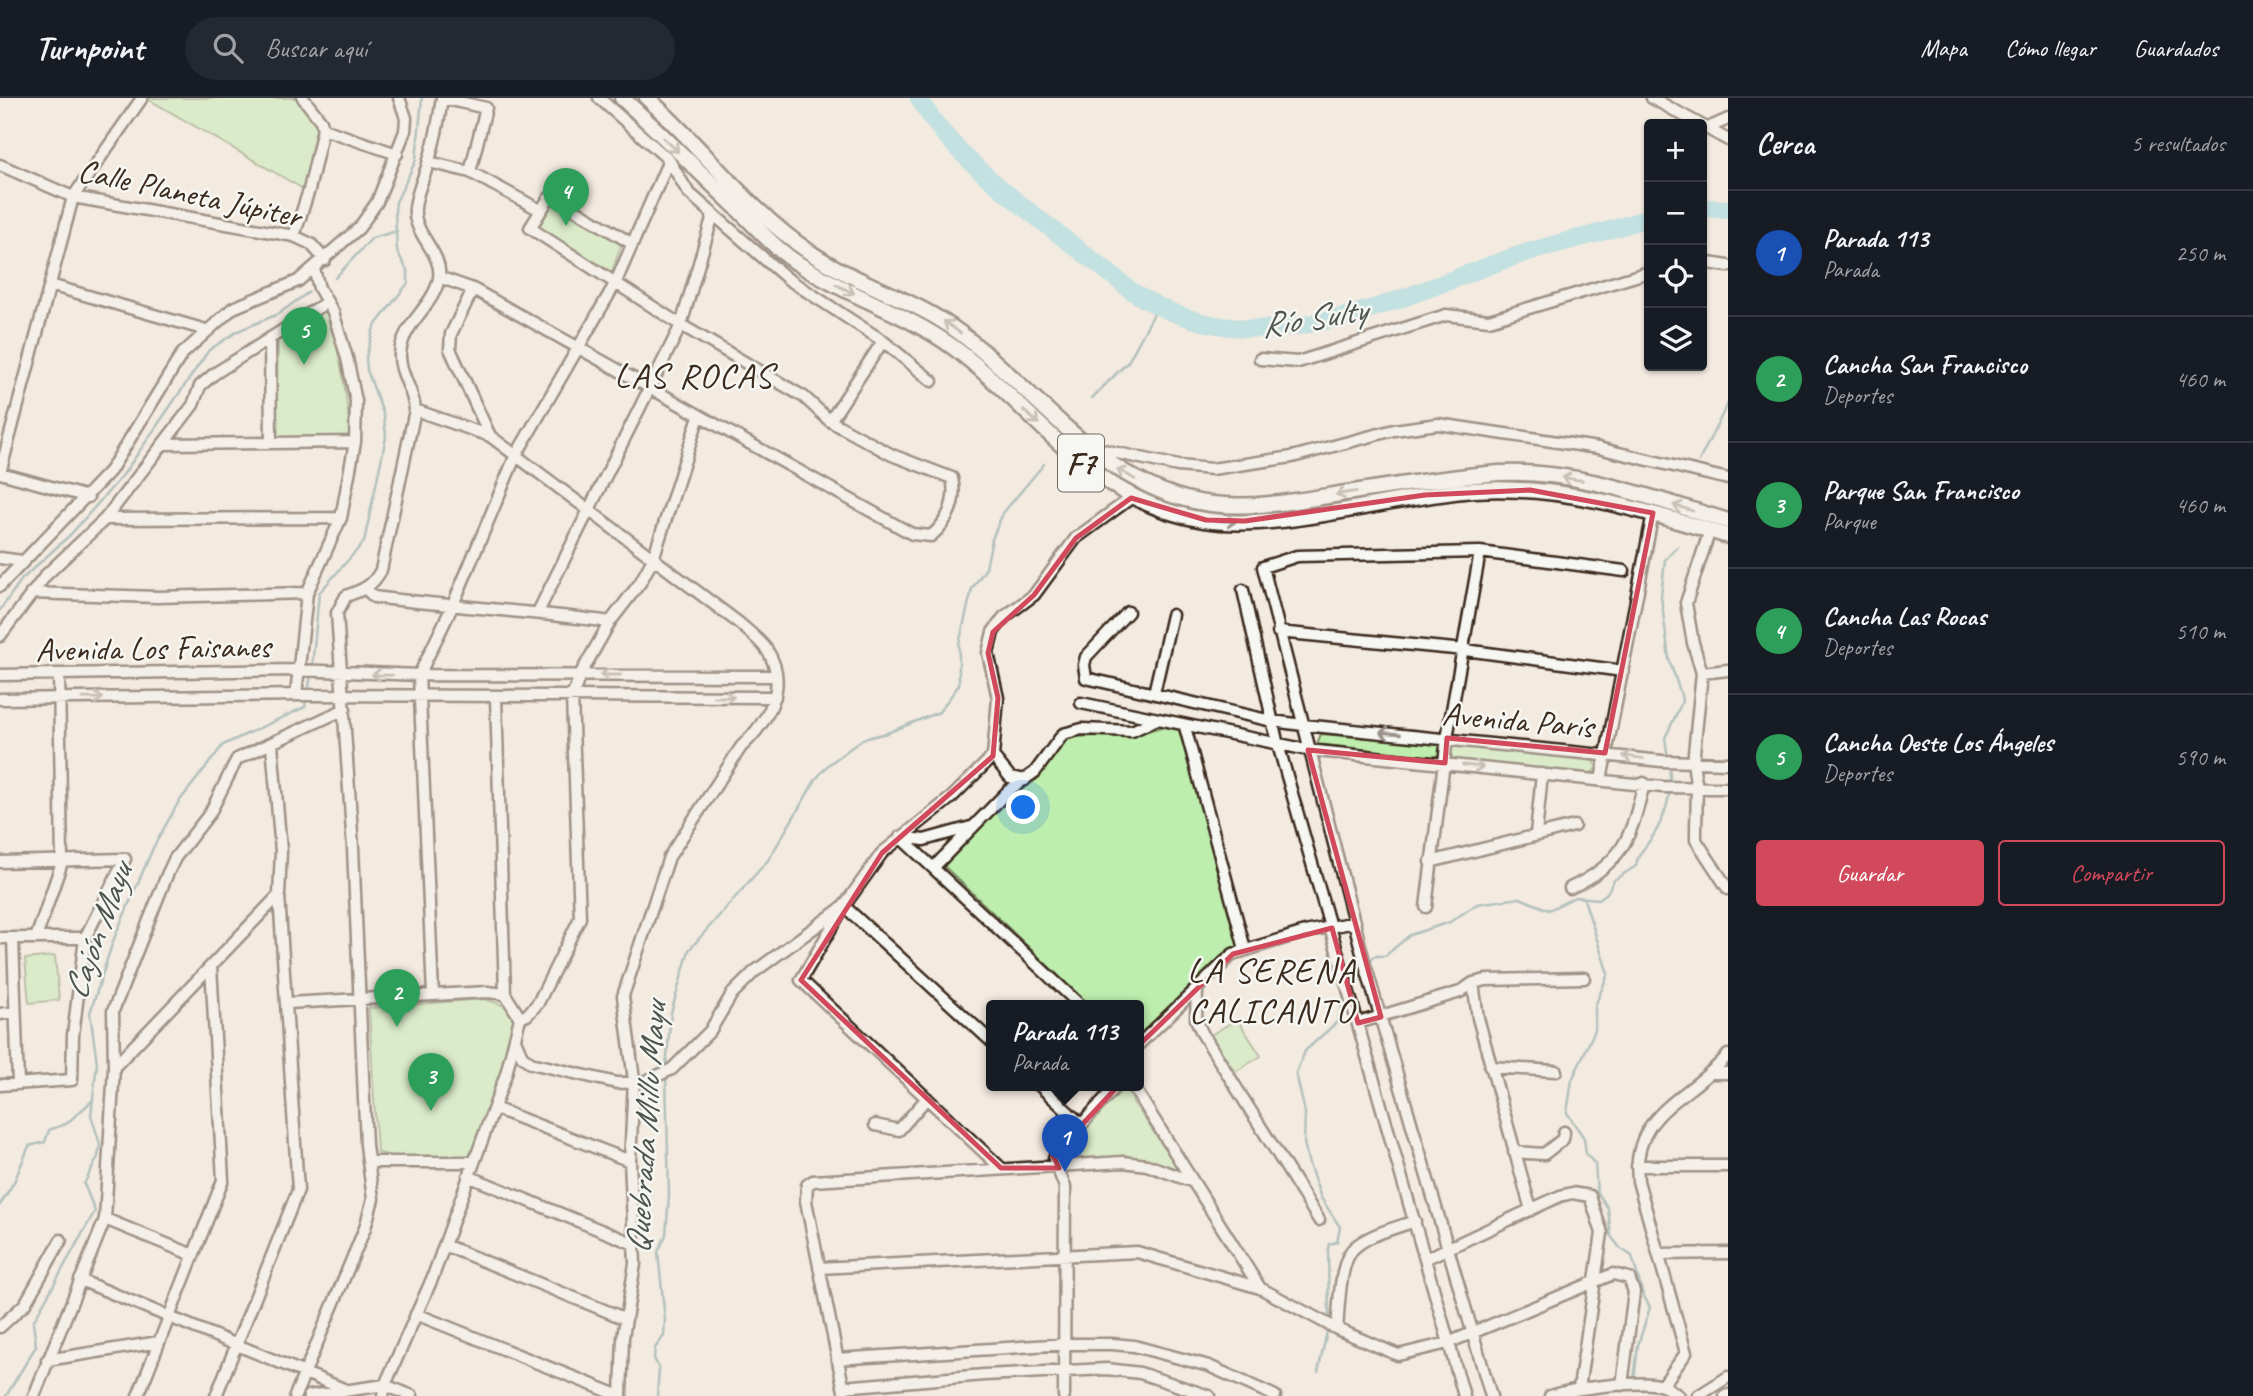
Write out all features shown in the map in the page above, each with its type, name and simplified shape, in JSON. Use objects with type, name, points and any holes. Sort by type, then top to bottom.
[{"type":"highway","name":"F7","points":[[622,98],[783,252],[830,282],[908,319],[955,349],[1087,468],[1131,498],[1170,512],[1206,520],[1245,521],[1425,495],[1530,490],[1592,498],[1728,536]]},
{"type":"highway","name":"F7","points":[[647,98],[807,251],[942,319],[979,348],[1090,447],[1121,472],[1148,487],[1210,504],[1286,503],[1420,482],[1502,473],[1532,474],[1579,479],[1728,521]]},
{"type":"street","points":[[88,497],[0,473],[73,197],[142,98]]},
{"type":"street","points":[[293,236],[309,190],[323,129],[321,121],[303,98]]},
{"type":"street","points":[[0,586],[110,471],[182,354],[206,330],[233,308],[298,281],[359,228],[377,202],[405,131],[406,118],[399,98]]},
{"type":"street","points":[[295,1396],[372,1211],[371,1163],[366,1145],[345,709],[337,613],[346,596],[366,589],[375,582],[381,570],[415,410],[413,392],[402,372],[401,346],[407,329],[435,288],[439,277],[438,263],[415,219],[415,208],[429,162],[442,98],[486,108],[470,172]]},
{"type":"street","points":[[599,98],[669,160],[688,191],[713,215],[788,279],[883,341],[932,381]]},
{"type":"street","points":[[1652,98],[1728,140]]},
{"type":"street","points":[[1709,128],[1728,119]]},
{"type":"street","points":[[323,129],[397,154]]},
{"type":"street","points":[[433,995],[419,675],[452,607],[515,457],[615,284],[669,160]]},
{"type":"street","points":[[429,162],[470,172],[540,210]]},
{"type":"street","name":"Calle Planeta Júpiter","points":[[0,165],[73,197],[293,236],[311,244],[325,260]]},
{"type":"street","points":[[439,277],[473,289],[912,534],[931,536],[943,526],[955,491],[952,478],[892,455],[830,421],[804,397],[681,325],[530,228],[549,198],[554,197],[631,243]]},
{"type":"street","points":[[538,612],[681,325],[713,215]]},
{"type":"street","points":[[1707,263],[1728,266]]},
{"type":"street","points":[[304,695],[307,593],[341,518],[355,442],[354,390],[333,312],[314,269]]},
{"type":"street","points":[[1260,359],[1298,362],[1446,315],[1489,320],[1644,274]]},
{"type":"street","points":[[50,285],[206,330]]},
{"type":"street","points":[[473,289],[451,334],[450,349],[490,436]]},
{"type":"street","points":[[0,636],[31,593],[105,519],[165,444],[193,405],[200,386],[327,302]]},
{"type":"street","points":[[270,338],[271,443]]},
{"type":"street","points":[[830,421],[883,341]]},
{"type":"street","points":[[415,410],[490,436],[748,631],[766,648],[776,676],[775,697],[768,715],[756,733],[741,747],[669,857],[623,996],[634,1080],[630,1161],[634,1280],[626,1319],[621,1396],[416,1314]]},
{"type":"street","points":[[520,1017],[527,1015],[538,1003],[580,918],[572,697],[580,675],[610,622],[640,583],[653,559],[699,416]]},
{"type":"street","points":[[1090,447],[1178,467],[1212,469],[1292,457],[1394,430],[1438,424],[1598,448],[1728,479]]},
{"type":"street","points":[[165,444],[355,442]]},
{"type":"street","points":[[1001,1168],[801,980],[844,906],[882,853],[952,797],[993,757],[998,698],[988,653],[993,632],[1004,617],[1034,595],[1076,537],[1131,498]]},
{"type":"street","points":[[1601,780],[1653,513]]},
{"type":"street","points":[[105,519],[341,518]]},
{"type":"street","points":[[1710,530],[1686,603],[1702,673],[1693,763],[1697,788],[1696,840],[1728,889]]},
{"type":"street","points":[[1491,1396],[1364,961],[1263,567],[1297,556],[1480,552],[1623,571]]},
{"type":"street","points":[[1426,907],[1447,738],[1465,650],[1480,552]]},
{"type":"street","points":[[0,558],[22,561]]},
{"type":"street","points":[[366,589],[374,597],[452,607],[538,612],[610,622]]},
{"type":"street","points":[[1243,590],[1277,741],[1464,1396]]},
{"type":"street","points":[[31,593],[157,597],[307,593]]},
{"type":"street","name":"Avenida París","points":[[1128,612],[1086,657],[1086,678],[1272,721],[1605,753],[1662,761],[1728,763]]},
{"type":"street","points":[[1154,693],[1172,615]]},
{"type":"street","points":[[1278,632],[1465,650],[1623,671]]},
{"type":"street","points":[[1702,673],[1728,670]]},
{"type":"street","name":"Avenida Los Faisanes","points":[[0,675],[306,671],[419,675],[776,676]]},
{"type":"street","points":[[36,938],[62,862],[59,675]]},
{"type":"street","name":"Avenida Los Faisanes","points":[[0,699],[304,695],[775,697]]},
{"type":"street","points":[[373,1396],[384,1391],[443,1245],[494,1108],[520,1017],[505,995],[496,697]]},
{"type":"street","name":"Avenida París","points":[[1081,703],[1185,727],[1277,741],[1308,750],[1663,787],[1728,788]]},
{"type":"street","points":[[34,1396],[105,1219],[114,1067],[113,1011],[167,875],[175,858],[210,813],[237,759],[345,709]]},
{"type":"street","points":[[934,867],[1008,791],[1035,772],[1063,734],[1082,729],[1132,731],[1156,720]]},
{"type":"street","points":[[1185,727],[1245,949]]},
{"type":"street","points":[[216,1396],[298,1190],[279,895],[281,851],[272,744]]},
{"type":"street","points":[[993,757],[1010,776],[1025,780]]},
{"type":"street","points":[[1536,835],[1542,774]]},
{"type":"street","points":[[1570,888],[1583,882],[1626,845],[1644,783]]},
{"type":"street","points":[[900,837],[924,840],[976,825]]},
{"type":"street","points":[[1430,862],[1574,826]]},
{"type":"street","points":[[900,837],[1075,1000]]},
{"type":"street","points":[[0,862],[125,859],[85,938],[73,1035],[72,1080],[0,1085]]},
{"type":"street","points":[[114,1067],[279,895]]},
{"type":"street","points":[[515,1040],[522,1056],[531,1063],[617,1083],[634,1080],[645,1082],[672,1069],[718,1023],[732,994],[741,985],[844,906]]},
{"type":"street","points":[[844,906],[986,1036]]},
{"type":"street","points":[[1144,1040],[1223,961],[1245,949],[1305,932],[1355,922]]},
{"type":"street","points":[[0,938],[85,938]]},
{"type":"street","points":[[13,938],[18,1084]]},
{"type":"street","points":[[138,1396],[223,1180],[211,966]]},
{"type":"street","points":[[1358,1023],[1460,992],[1473,983],[1486,980],[1584,978]]},
{"type":"street","points":[[1473,983],[1490,1067],[1531,1210]]},
{"type":"street","points":[[1197,990],[1196,1019],[1202,1033],[1319,1220]]},
{"type":"street","points":[[288,1003],[433,995],[505,995]]},
{"type":"street","points":[[0,1014],[15,1012]]},
{"type":"street","points":[[1663,1385],[1686,1353],[1638,1181],[1640,1140],[1647,1129],[1728,1055]]},
{"type":"street","points":[[1490,1067],[1556,1071]]},
{"type":"street","points":[[1710,1073],[1728,1073]]},
{"type":"street","points":[[1045,1091],[1081,1124]]},
{"type":"street","points":[[1064,1396],[1067,1344],[1065,1187],[1054,1159],[1057,1152],[1111,1091]]},
{"type":"street","points":[[1136,1091],[1260,1288]]},
{"type":"street","points":[[875,1125],[899,1130],[927,1098]]},
{"type":"street","points":[[494,1108],[630,1161]]},
{"type":"street","points":[[1514,1152],[1544,1154],[1563,1139],[1564,1132]]},
{"type":"street","points":[[371,1163],[472,1162]]},
{"type":"street","points":[[1191,1181],[1138,1163],[1059,1168],[1001,1168],[813,1181],[807,1185],[806,1200],[844,1392],[984,1375],[1107,1369],[1140,1373],[1209,1396]]},
{"type":"street","points":[[1637,1166],[1728,1166]]},
{"type":"street","points":[[468,1176],[632,1243]]},
{"type":"street","points":[[1425,1259],[1572,1193],[1590,1196],[1602,1233],[1579,1388]]},
{"type":"street","points":[[105,1219],[193,1255]]},
{"type":"street","points":[[1337,1329],[1342,1282],[1349,1254],[1354,1247],[1415,1221]]},
{"type":"street","points":[[0,1326],[24,1304],[61,1240]]},
{"type":"street","points":[[443,1245],[626,1319]]},
{"type":"street","points":[[819,1268],[1066,1258],[1138,1252],[1260,1288],[1337,1329],[1398,1355],[1448,1343],[1613,1274],[1629,1278],[1632,1284],[1622,1385]]},
{"type":"street","points":[[1660,1254],[1728,1253]]},
{"type":"street","points":[[80,1280],[346,1390]]},
{"type":"street","points":[[47,1360],[159,1342]]},
{"type":"street","points":[[837,1359],[1067,1344],[1134,1346],[1209,1366],[1275,1396]]},
{"type":"street","points":[[1698,1396],[1728,1377]]},
{"type":"street","points":[[1550,1396],[1579,1388],[1663,1385],[1679,1396]]},
{"type":"street","points":[[309,1396],[346,1390],[384,1391],[412,1396]]},
{"type":"highlighted area","points":[[1530,490],[1653,513],[1605,753],[1447,738],[1445,763],[1308,750],[1381,1017],[1358,1023],[1332,928],[1233,954],[1137,1047],[1130,1073],[1053,1156],[1059,1168],[1001,1168],[801,980],[882,853],[993,756],[998,698],[988,653],[993,632],[1034,595],[1076,538],[1131,498],[1206,520],[1245,521],[1425,495]]},
{"type":"green space","points":[[297,98],[317,124],[305,190],[148,99]]},
{"type":"green space","points":[[554,201],[622,242],[612,272],[538,229]]},
{"type":"green space","points":[[323,311],[327,312],[340,358],[350,437],[276,438],[278,340]]},
{"type":"green space","points":[[1161,727],[1179,730],[1240,947],[1219,958],[1144,1034],[1144,1000],[1084,1000],[944,866],[1010,796],[1037,779],[1068,737],[1134,735]]},
{"type":"green space","points":[[1321,734],[1436,743],[1441,747],[1442,753],[1434,757],[1317,744]]},
{"type":"green space","points":[[1458,744],[1592,760],[1597,767],[1591,774],[1454,759],[1450,755],[1451,747]]},
{"type":"green space","points":[[55,956],[59,1000],[29,1003],[25,959]]},
{"type":"green space","points":[[485,999],[508,1007],[515,1020],[502,1070],[470,1157],[396,1158],[377,1152],[369,1008]]},
{"type":"green space","points":[[1237,1019],[1261,1056],[1235,1072],[1211,1035]]},
{"type":"green space","points":[[1119,1091],[1130,1091],[1133,1102],[1183,1174],[1139,1158],[1066,1162],[1064,1159],[1070,1145]]},
{"type":"waterway","points":[[312,669],[319,593],[364,542],[386,437],[384,416],[367,370],[366,357],[374,327],[408,283],[408,272],[397,251],[395,212],[396,202],[416,160],[422,98]]},
{"type":"waterway","name":"Río Sulty","points":[[919,98],[936,124],[986,176],[1130,290],[1178,315],[1227,327],[1275,328],[1323,321],[1372,309],[1516,256],[1644,219]]},
{"type":"waterway","name":"Río Sulty","points":[[1707,208],[1728,209]]},
{"type":"waterway","points":[[335,278],[372,238],[397,231]]},
{"type":"waterway","points":[[0,610],[22,579],[71,534],[123,475],[209,350],[238,331],[278,314],[309,292]]},
{"type":"waterway","name":"Quebrada Millu Mayu","points":[[1092,398],[1128,362],[1158,306]]},
{"type":"waterway","points":[[1699,461],[1728,403]]},
{"type":"waterway","name":"Quebrada Millu Mayu","points":[[666,1067],[671,1013],[689,950],[769,859],[816,779],[828,765],[863,739],[887,733],[939,712],[959,685],[959,644],[972,589],[986,568],[992,539],[1003,513],[1044,464]]},
{"type":"waterway","points":[[1668,758],[1665,738],[1682,702],[1669,659],[1661,596],[1665,560],[1677,547]]},
{"type":"waterway","name":"Cajón Mayu","points":[[308,693],[311,675]]},
{"type":"waterway","name":"Cajón Mayu","points":[[6,1396],[36,1346],[33,1322],[95,1211],[84,1184],[98,1157],[100,1144],[91,1115],[97,1063],[90,1013],[113,941],[153,848],[178,803],[223,745],[305,707],[306,699]]},
{"type":"waterway","points":[[1367,966],[1374,956],[1385,956],[1410,935],[1450,922],[1477,904],[1520,898],[1549,910],[1575,897],[1599,899],[1607,893],[1614,880],[1636,866],[1640,854],[1658,828],[1669,793],[1669,765]]},
{"type":"waterway","points":[[1584,899],[1608,974],[1595,1006],[1595,1030],[1572,1080],[1567,1113],[1584,1138],[1586,1154],[1595,1164],[1597,1191],[1608,1209],[1611,1236],[1620,1248],[1632,1256],[1643,1295],[1650,1307],[1638,1345],[1634,1380]]},
{"type":"waterway","points":[[1351,988],[1364,971]]},
{"type":"waterway","points":[[1329,1321],[1328,1249],[1329,1244],[1337,1242],[1340,1227],[1321,1198],[1309,1164],[1304,1143],[1305,1113],[1296,1073],[1305,1051],[1337,1022],[1345,996]]},
{"type":"waterway","name":"Quebrada Millu Mayu","points":[[657,1396],[659,1369],[654,1358],[655,1348],[664,1336],[665,1320],[658,1252],[666,1235],[669,1195],[666,1074]]},
{"type":"waterway","points":[[0,1205],[14,1182],[29,1146],[45,1142],[49,1130],[66,1124],[93,1100]]},
{"type":"waterway","points":[[1318,1372],[1328,1327]]},
{"type":"place","name":"Cancha Las Rocas","points":[[566,226]]},
{"type":"place","name":"Cancha Oeste Los Ángeles","points":[[304,365]]},
{"type":"place","name":"Cancha San Francisco","points":[[397,1027]]},
{"type":"place","name":"Parque San Francisco","points":[[431,1111]]},
{"type":"place","name":"Parada 113","points":[[1065,1172]]},
{"type":"district","name":"LAS ROCAS","points":[[694,375]]},
{"type":"district","name":"LA SERENA CALICANTO","points":[[1272,990]]}]
